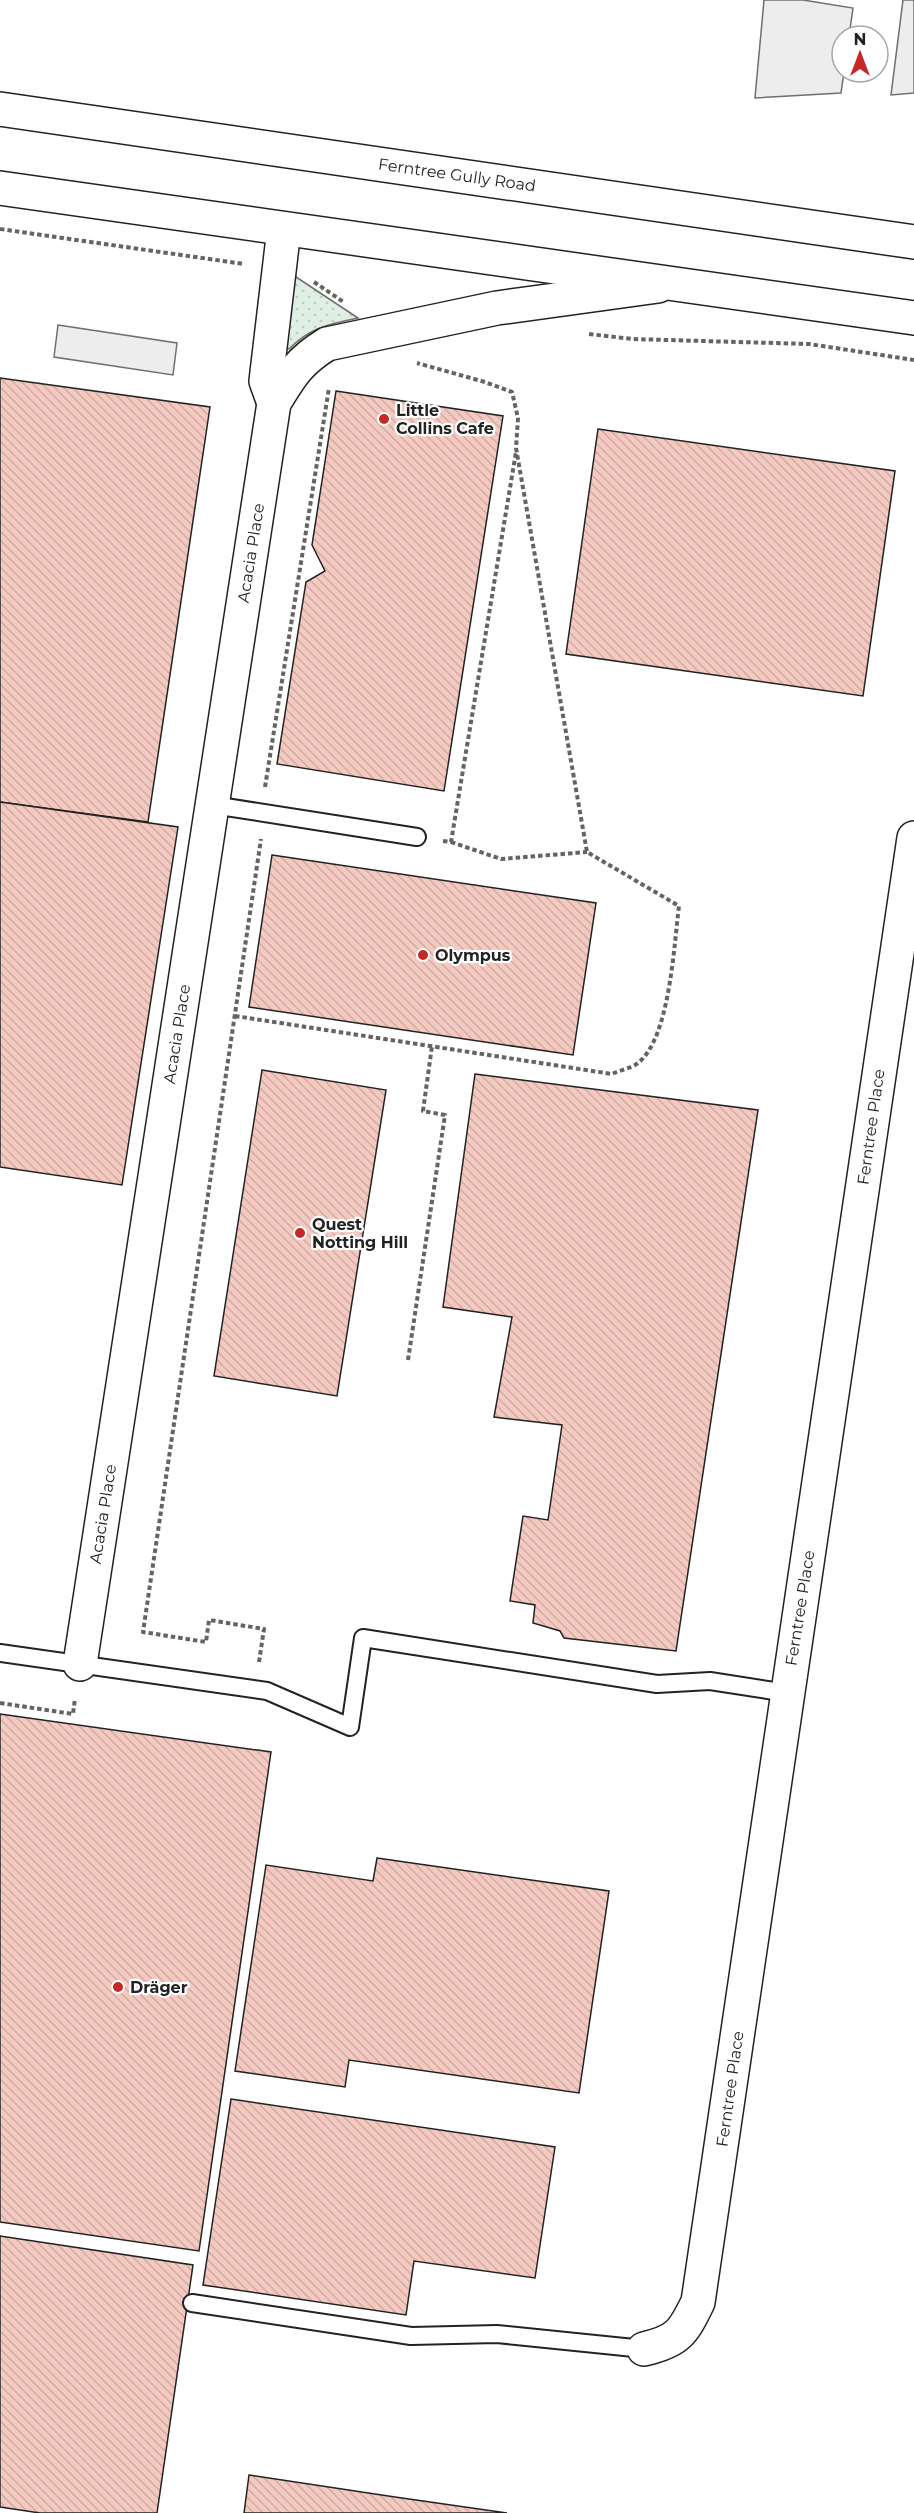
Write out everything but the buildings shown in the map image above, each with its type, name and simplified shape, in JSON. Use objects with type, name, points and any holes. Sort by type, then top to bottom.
[{"type":"street","name":"Ferntree Gully Road","points":[[0,109],[914,242]]},
{"type":"street","points":[[0,188],[914,318]]},
{"type":"street","points":[[833,230],[914,227]]},
{"type":"street","name":"Acacia Place","points":[[274,403],[266,381],[284,229]]},
{"type":"street","name":"Acacia Place","points":[[80,1664],[274,403],[289,378],[307,356],[327,344],[370,333],[497,308],[671,284]]},
{"type":"street","name":"Ferntree Place","points":[[644,2349],[665,2344],[685,2330],[698,2302],[914,838]]},
{"type":"lane","points":[[213,805],[417,837]]},
{"type":"lane","points":[[0,1653],[267,1691],[350,1727],[363,1638],[657,1684],[710,1681],[787,1693]]},
{"type":"lane","points":[[192,2303],[411,2336],[497,2334],[644,2349]]},
{"type":"path","points":[[0,229],[298,272],[367,317],[370,333]]},
{"type":"path","points":[[588,333],[632,339],[809,344],[914,360]]},
{"type":"path","points":[[408,361],[485,382],[512,392],[518,418],[516,448],[451,842]]},
{"type":"path","points":[[255,1689],[264,1629],[209,1620],[206,1641],[143,1632],[235,1016],[266,783],[331,378]]},
{"type":"path","points":[[516,448],[588,852]]},
{"type":"path","points":[[235,1016],[612,1074],[639,1062],[659,1034],[670,978],[679,906],[588,852],[501,860],[451,842],[417,837]]},
{"type":"path","points":[[408,1360],[445,1115],[423,1111],[432,1047]]},
{"type":"path","points":[[0,1703],[73,1714],[80,1664]]},
{"type":"green space","points":[[293,275],[358,318],[313,331],[289,349],[282,347]]},
{"type":"shaded area","points":[[764,0],[803,0],[853,8],[851,24],[830,24],[830,84],[842,84],[841,93],[755,98]]},
{"type":"shaded area","points":[[903,0],[914,0],[914,93],[891,95]]},
{"type":"shaded area","points":[[58,325],[177,343],[173,375],[54,357]]},
{"type":"place","name":"Little Collins Cafe","points":[[384,419]]},
{"type":"place","name":"Olympus","points":[[423,955]]},
{"type":"place","name":"Quest Notting Hill","points":[[300,1233]]},
{"type":"place","name":"Dräger","points":[[118,1987]]}]
